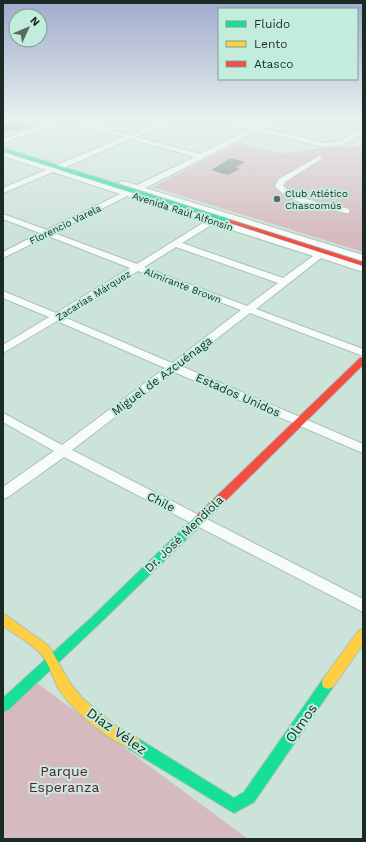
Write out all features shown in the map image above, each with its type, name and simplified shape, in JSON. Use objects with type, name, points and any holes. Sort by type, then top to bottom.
[{"type":"street","name":"Avenida Raúl Alfonsín","points":[[26,159],[138,188],[320,255],[363,268]]},
{"type":"street","name":"Avenida Raúl Alfonsín","points":[[34,159],[363,264]]},
{"type":"street","name":"Avenida Raúl Alfonsín","points":[[38,159],[127,193],[363,258]]},
{"type":"street","points":[[3,191],[77,159]]},
{"type":"street","points":[[138,188],[194,159]]},
{"type":"street","points":[[317,159],[282,181],[279,186],[282,190],[299,198],[346,211]]},
{"type":"street","name":"Florencio Varela","points":[[3,255],[127,193]]},
{"type":"street","name":"Almirante Brown","points":[[3,216],[363,353]]},
{"type":"street","name":"Zacarias Márquez","points":[[3,350],[218,218]]},
{"type":"street","points":[[177,244],[285,282]]},
{"type":"street","name":"Miguel de Azcuénaga","points":[[3,494],[63,451],[320,255]]},
{"type":"street","name":"Estados Unidos","points":[[3,294],[174,366],[363,449]]},
{"type":"street","name":"Dr. José Mendiola","points":[[3,706],[52,662],[199,521],[298,421],[363,360]]},
{"type":"street","name":"Chile","points":[[3,417],[63,451],[363,606]]},
{"type":"street","name":"Díaz Vélez","points":[[3,619],[45,650],[65,688],[78,703],[108,728],[234,806]]},
{"type":"street","name":"Olmos","points":[[234,806],[249,797],[363,634]]},
{"type":"green space","name":"Club Atlético Chascomús","points":[[207,159],[363,159],[363,252],[153,187]]},
{"type":"green space","name":"Parque Esperanza","points":[[37,683],[248,839],[3,839],[3,715]]},
{"type":"building","points":[[229,159],[245,162],[235,168],[240,169],[228,175],[211,170]]},
{"type":"traffic: fast","points":[[33,159],[229,221]]},
{"type":"traffic: fast","points":[[3,706],[95,621],[200,519]]},
{"type":"traffic: fast","points":[[134,744],[234,806],[249,797],[328,683]]},
{"type":"traffic: slow","points":[[3,619],[45,650],[65,687],[78,703],[108,728],[134,744]]},
{"type":"traffic: slow","points":[[328,683],[363,634]]},
{"type":"traffic: jam","points":[[229,221],[363,264]]},
{"type":"traffic: jam","points":[[200,519],[363,360]]},
{"type":"place","name":"Club Atlético Chascomús","points":[[277,199]]}]
